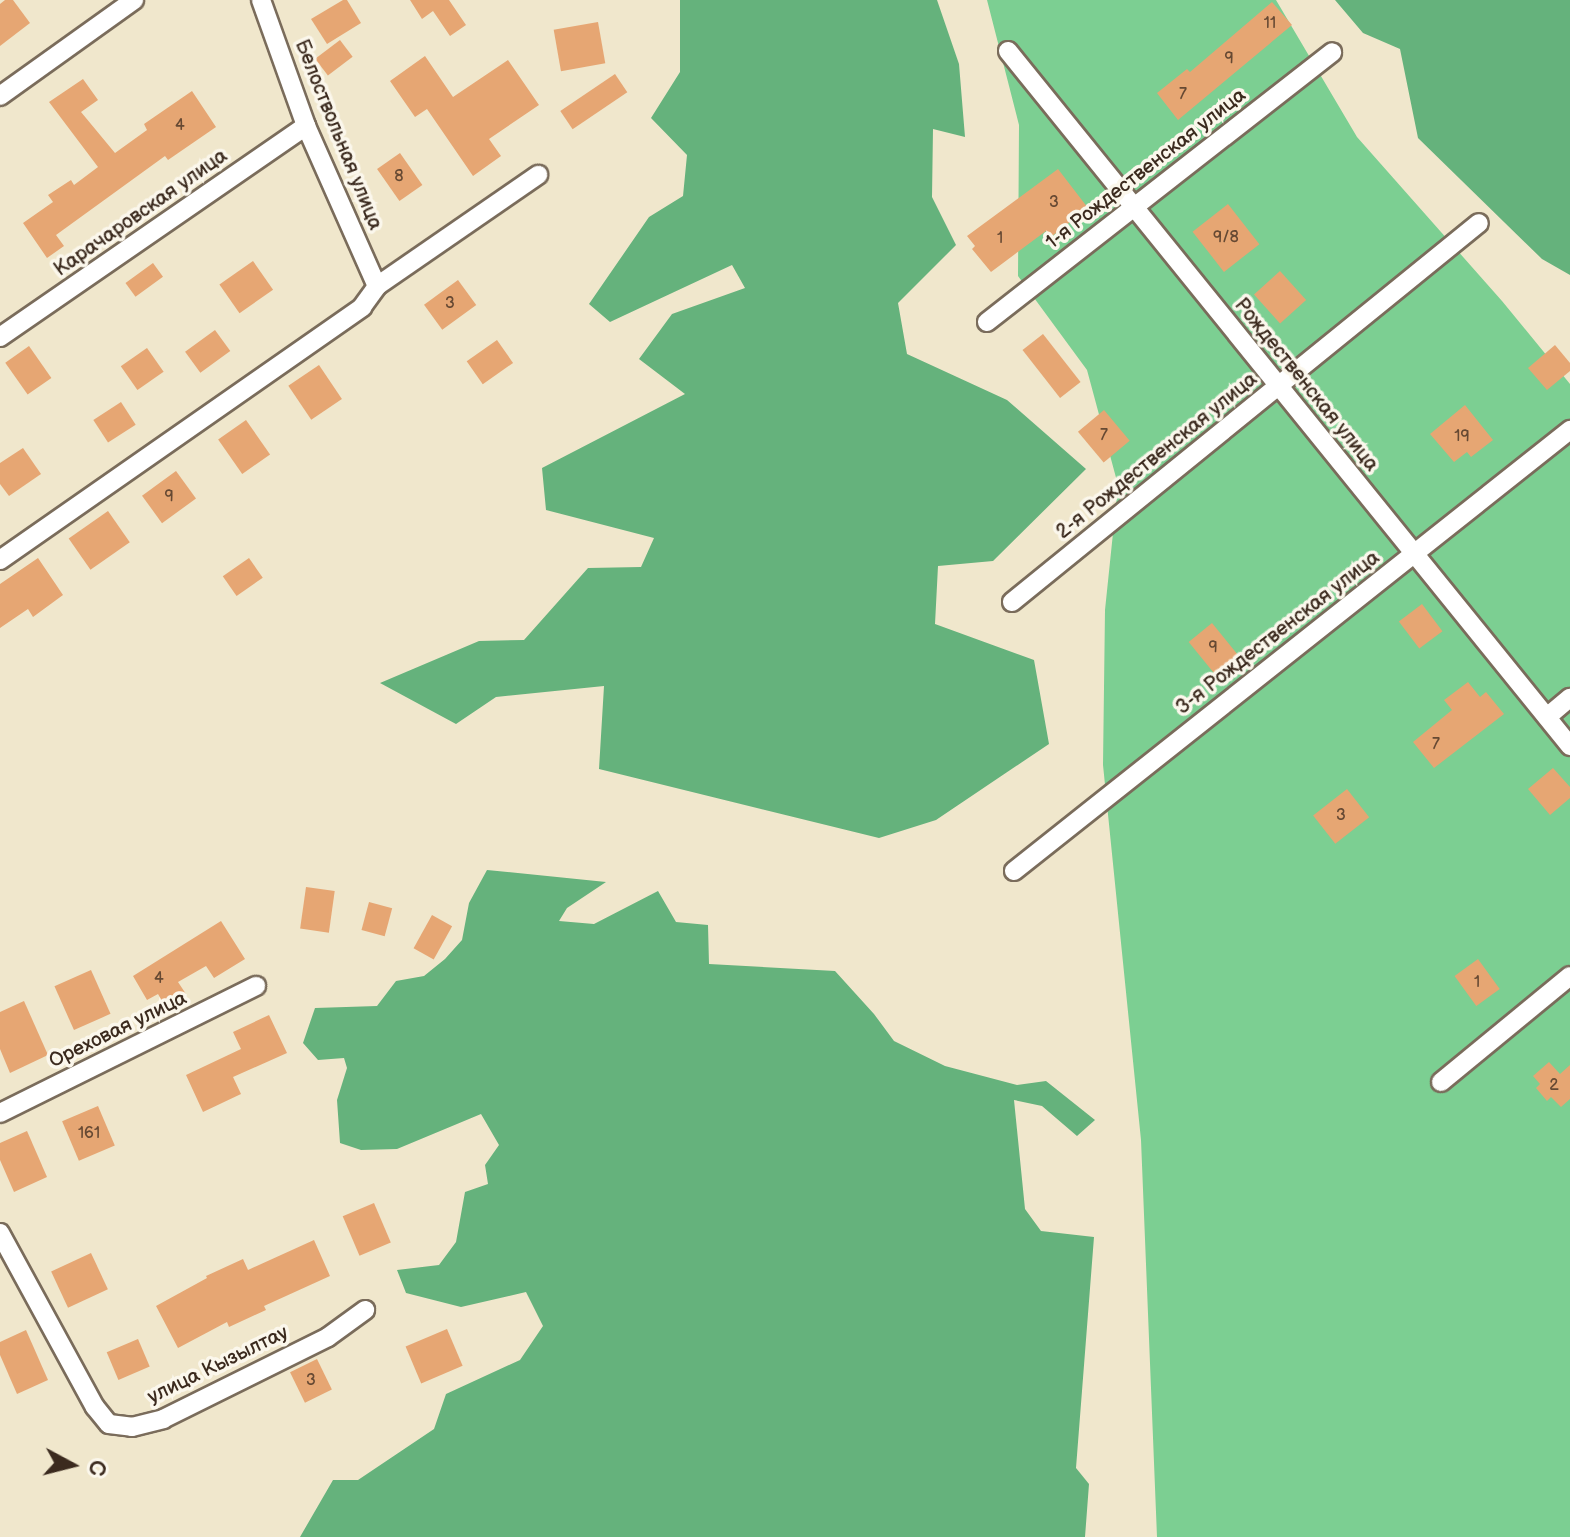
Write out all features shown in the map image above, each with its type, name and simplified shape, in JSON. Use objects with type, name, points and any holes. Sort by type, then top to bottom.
[{"type":"street","points":[[0,96],[134,0]]},
{"type":"street","name":"Белоствольная улица","points":[[261,0],[306,126],[377,286]]},
{"type":"street","name":"Рождественская улица","points":[[1008,51],[1570,746]]},
{"type":"street","name":"1-я Рождественская улица","points":[[987,322],[1332,52]]},
{"type":"street","name":"Карачаровская улица","points":[[0,337],[306,126]]},
{"type":"street","points":[[0,560],[362,307],[377,286],[538,175]]},
{"type":"street","name":"2-я Рождественская улица","points":[[1012,602],[1479,223]]},
{"type":"street","name":"3-я Рождественская улица","points":[[1014,871],[1570,430]]},
{"type":"street","points":[[1547,717],[1570,698]]},
{"type":"street","points":[[1441,1082],[1570,976]]},
{"type":"street","name":"Ореховая улица","points":[[0,1113],[256,986]]},
{"type":"street","name":"улица Кызылтау","points":[[0,1233],[95,1407],[109,1424],[132,1427],[163,1419],[328,1337],[365,1310]]},
{"type":"green space","points":[[680,0],[937,0],[959,64],[965,137],[933,129],[932,197],[956,245],[898,303],[907,354],[1007,400],[1086,469],[993,561],[938,566],[935,624],[1034,660],[1049,744],[936,820],[879,838],[599,769],[604,686],[496,697],[456,724],[380,683],[479,641],[524,640],[588,568],[641,567],[654,538],[546,510],[542,468],[685,394],[639,359],[672,314],[745,288],[732,265],[610,322],[589,304],[649,217],[683,196],[687,155],[651,118],[680,72]]},
{"type":"green space","points":[[987,0],[1276,0],[1357,137],[1502,301],[1570,384],[1570,1537],[1157,1537],[1141,1140],[1103,765],[1105,610],[1118,485],[1087,370],[1018,276],[1019,125]]},
{"type":"green space","points":[[1335,0],[1570,0],[1570,275],[1542,259],[1418,138],[1400,49],[1363,33]]},
{"type":"green space","points":[[487,870],[606,882],[567,908],[559,921],[594,924],[658,891],[676,922],[708,925],[709,964],[835,971],[894,1041],[945,1066],[1017,1085],[1046,1081],[1095,1120],[1077,1136],[1042,1106],[1014,1100],[1025,1209],[1041,1231],[1094,1237],[1076,1468],[1089,1484],[1085,1537],[300,1537],[333,1480],[358,1480],[434,1429],[446,1394],[520,1360],[543,1326],[526,1292],[461,1307],[406,1293],[397,1270],[439,1265],[456,1242],[465,1192],[488,1184],[485,1165],[499,1145],[481,1114],[397,1149],[361,1150],[340,1143],[337,1100],[347,1068],[344,1058],[318,1060],[303,1043],[315,1008],[377,1006],[396,981],[424,976],[445,959],[462,940],[469,903]]},
{"type":"building","points":[[13,0],[30,23],[0,46],[0,4]]},
{"type":"building","points":[[347,0],[361,23],[327,44],[311,19]]},
{"type":"building","points":[[410,0],[449,0],[466,25],[450,36],[433,11],[422,19]]},
{"type":"building","points":[[1272,2],[1292,25],[1178,120],[1157,93],[1187,69],[1190,72]]},
{"type":"building","points":[[598,22],[605,63],[561,71],[554,30]]},
{"type":"building","points":[[340,40],[353,57],[328,75],[315,59]]},
{"type":"building","points":[[425,56],[453,97],[508,60],[539,105],[489,139],[501,156],[473,176],[427,109],[415,117],[390,81]]},
{"type":"building","points":[[615,74],[627,92],[573,129],[560,111]]},
{"type":"building","points":[[83,79],[98,100],[81,112],[115,153],[147,130],[144,124],[192,91],[216,127],[168,160],[165,156],[56,235],[64,246],[47,258],[23,223],[53,202],[48,195],[71,180],[74,185],[98,167],[49,102]]},
{"type":"building","points":[[400,153],[422,185],[399,201],[377,169]]},
{"type":"building","points":[[1058,169],[1088,208],[1051,237],[1046,231],[991,272],[972,249],[975,246],[967,236]]},
{"type":"building","points":[[1228,204],[1259,244],[1224,272],[1193,232]]},
{"type":"building","points":[[253,261],[273,290],[239,313],[219,285]]},
{"type":"building","points":[[153,263],[163,277],[135,297],[125,283]]},
{"type":"building","points":[[1280,271],[1306,300],[1280,323],[1254,294]]},
{"type":"building","points":[[458,280],[476,305],[442,330],[424,305]]},
{"type":"building","points":[[215,330],[230,351],[200,373],[185,352]]},
{"type":"building","points":[[1043,334],[1081,382],[1060,398],[1023,350]]},
{"type":"building","points":[[497,340],[513,363],[483,384],[467,361]]},
{"type":"building","points":[[1555,345],[1570,363],[1570,371],[1547,390],[1528,368]]},
{"type":"building","points":[[29,346],[51,378],[28,395],[5,363]]},
{"type":"building","points":[[147,348],[164,372],[137,390],[121,366]]},
{"type":"building","points":[[319,365],[342,399],[311,420],[288,386]]},
{"type":"building","points":[[121,402],[136,425],[108,443],[93,420]]},
{"type":"building","points":[[1465,405],[1493,440],[1471,457],[1467,452],[1454,462],[1430,434]]},
{"type":"building","points":[[1104,410],[1130,441],[1104,462],[1078,432]]},
{"type":"building","points":[[246,420],[270,454],[242,474],[218,440]]},
{"type":"building","points":[[23,448],[41,474],[9,496],[0,484],[0,463]]},
{"type":"building","points":[[176,471],[196,499],[162,523],[142,496]]},
{"type":"building","points":[[108,511],[130,542],[90,570],[69,539]]},
{"type":"building","points":[[38,558],[63,595],[33,617],[28,609],[0,628],[0,584]]},
{"type":"building","points":[[249,558],[263,578],[237,596],[223,576]]},
{"type":"building","points":[[1422,604],[1442,631],[1419,649],[1399,621]]},
{"type":"building","points":[[1212,623],[1238,655],[1214,674],[1189,642]]},
{"type":"building","points":[[1468,682],[1480,697],[1486,692],[1504,714],[1434,768],[1413,742],[1452,710],[1444,700]]},
{"type":"building","points":[[1553,768],[1570,787],[1570,798],[1550,815],[1528,789]]},
{"type":"building","points":[[1347,789],[1369,817],[1335,844],[1313,815]]},
{"type":"building","points":[[306,887],[335,891],[329,933],[300,929]]},
{"type":"building","points":[[369,902],[392,908],[385,936],[361,930]]},
{"type":"building","points":[[432,915],[452,926],[434,959],[414,948]]},
{"type":"building","points":[[221,921],[245,959],[214,978],[206,966],[178,982],[186,994],[165,1006],[158,994],[147,1000],[133,976]]},
{"type":"building","points":[[1478,959],[1500,989],[1476,1006],[1455,976]]},
{"type":"building","points":[[91,970],[111,1014],[74,1030],[54,986]]},
{"type":"building","points":[[24,1001],[48,1055],[10,1073],[0,1049],[0,1012]]},
{"type":"building","points":[[269,1015],[287,1053],[233,1077],[241,1094],[203,1112],[186,1075],[241,1049],[233,1032]]},
{"type":"building","points":[[1549,1062],[1560,1074],[1570,1065],[1570,1099],[1561,1107],[1551,1097],[1547,1101],[1536,1088],[1540,1084],[1533,1076]]},
{"type":"building","points":[[98,1106],[115,1146],[79,1161],[62,1121]]},
{"type":"building","points":[[27,1131],[47,1177],[14,1192],[0,1160],[0,1143]]},
{"type":"building","points":[[374,1203],[391,1243],[360,1256],[343,1216]]},
{"type":"building","points":[[314,1240],[330,1276],[264,1306],[266,1310],[229,1327],[227,1322],[178,1348],[156,1306],[206,1276],[243,1259],[248,1270]]},
{"type":"building","points":[[91,1253],[108,1289],[68,1308],[51,1272]]},
{"type":"building","points":[[447,1329],[463,1366],[421,1383],[406,1347]]},
{"type":"building","points":[[26,1330],[48,1380],[17,1394],[0,1355],[0,1342]]},
{"type":"building","points":[[138,1339],[150,1367],[118,1380],[107,1352]]},
{"type":"building","points":[[317,1359],[332,1390],[305,1403],[290,1372]]}]
